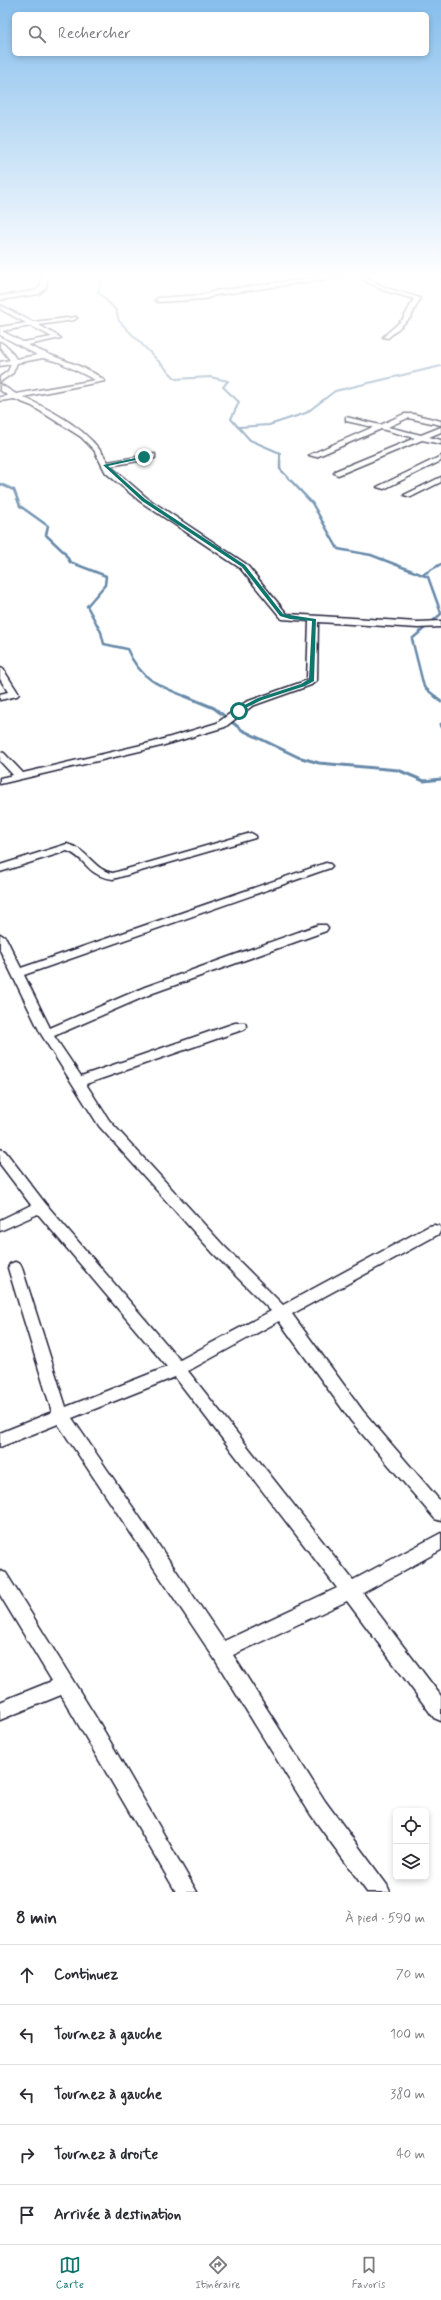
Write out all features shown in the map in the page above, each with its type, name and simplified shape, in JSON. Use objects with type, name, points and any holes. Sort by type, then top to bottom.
[{"type":"street","points":[[0,380],[12,372],[14,364]]},
{"type":"street","points":[[0,399],[102,381],[68,364]]},
{"type":"street","points":[[0,386],[15,397],[34,405],[80,432],[97,449],[105,465],[144,500],[244,566],[281,615],[290,618],[314,620],[418,625],[441,624]]},
{"type":"street","points":[[313,455],[380,426],[410,416],[441,424]]},
{"type":"street","points":[[350,420],[380,426],[441,442]]},
{"type":"street","points":[[338,472],[441,429]]},
{"type":"street","points":[[105,465],[152,456]]},
{"type":"street","points":[[381,487],[441,458]]},
{"type":"street","points":[[408,495],[441,479]]},
{"type":"street","points":[[0,781],[157,744],[221,725],[249,704],[308,683],[312,680],[314,620]]},
{"type":"street","points":[[0,671],[14,694],[0,697]]},
{"type":"street","points":[[0,755],[20,776]]},
{"type":"street","points":[[0,869],[67,847],[77,850],[96,872],[104,877],[113,876],[251,836]]},
{"type":"street","points":[[18,973],[102,946],[326,866]]},
{"type":"street","points":[[48,1034],[149,990],[322,928]]},
{"type":"street","points":[[0,938],[48,1034],[104,1123],[218,1249],[282,1313],[357,1416],[441,1514]]},
{"type":"street","points":[[77,1082],[240,1026]]},
{"type":"street","points":[[0,1154],[40,1207],[178,1369],[350,1591],[441,1712]]},
{"type":"street","points":[[0,1226],[40,1207]]},
{"type":"street","points":[[0,1440],[178,1369],[434,1230]]},
{"type":"street","points":[[15,1268],[61,1416],[221,1652],[318,1808],[380,1892]]},
{"type":"street","points":[[221,1652],[350,1591],[441,1541]]},
{"type":"street","points":[[0,1579],[65,1685],[187,1892]]},
{"type":"street","points":[[0,1711],[65,1685]]},
{"type":"waterway","points":[[162,364],[176,379],[210,377],[228,381],[223,387],[239,402],[231,419],[250,440],[280,453],[280,469],[312,503],[338,549],[371,555],[422,575]]},
{"type":"waterway","points":[[239,427],[269,425],[306,413],[335,391],[441,366]]},
{"type":"waterway","points":[[0,484],[14,490],[20,506],[48,526],[46,535],[64,552],[70,562],[106,576],[105,585],[87,606],[101,632],[104,644],[127,649],[138,668],[151,680],[187,697]]},
{"type":"waterway","points":[[422,575],[441,564]]},
{"type":"waterway","points":[[422,575],[428,577],[441,613]]},
{"type":"waterway","points":[[436,697],[424,687],[412,639],[441,614]]},
{"type":"waterway","points":[[185,696],[214,708],[242,730],[298,757],[319,763],[398,770],[424,781],[441,779]]},
{"type":"waterway","points":[[436,697],[441,702]]},
{"type":"route","points":[[144,457],[105,465],[144,500],[244,566],[281,615],[290,618],[314,620],[312,680],[303,685],[260,699],[239,711]]}]
